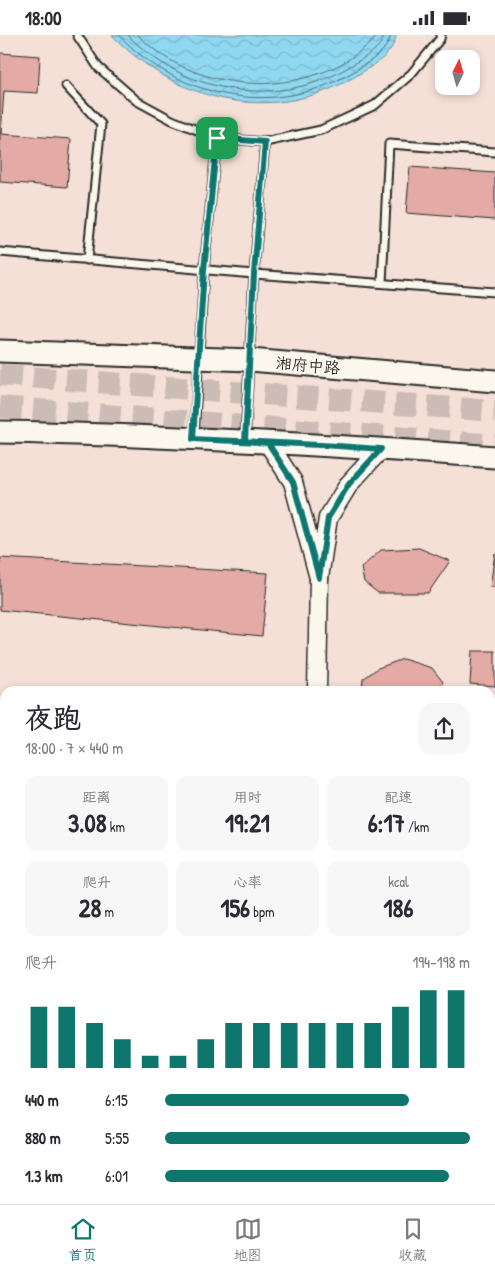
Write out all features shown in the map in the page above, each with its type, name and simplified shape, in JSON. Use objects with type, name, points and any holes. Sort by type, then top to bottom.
[{"type":"main road","name":"湘府中路","points":[[0,351],[250,360],[495,381]]},
{"type":"main road","points":[[0,432],[245,441],[495,457]]},
{"type":"street","points":[[268,443],[293,482],[319,578]]},
{"type":"street","points":[[317,686],[319,578],[328,518],[349,484],[381,449]]},
{"type":"lane","points":[[77,35],[98,67],[137,101],[172,120],[217,138],[265,142],[321,130],[375,105],[411,74],[440,39],[441,35]]},
{"type":"lane","points":[[66,86],[101,124],[88,260]]},
{"type":"lane","points":[[193,439],[204,270],[217,138]]},
{"type":"lane","points":[[245,441],[254,274],[265,142]]},
{"type":"lane","points":[[382,283],[389,144],[495,152]]},
{"type":"lane","points":[[0,252],[254,274],[495,291]]},
{"type":"water","points":[[112,35],[396,35],[395,41],[388,53],[361,73],[329,89],[296,99],[263,103],[230,100],[198,92],[167,78],[138,59]]},
{"type":"building","points":[[0,53],[40,56],[38,93],[4,91],[1,134],[71,139],[67,187],[0,182]]},
{"type":"building","points":[[410,167],[495,173],[495,220],[406,213]]},
{"type":"building","points":[[419,548],[450,561],[428,593],[378,593],[364,582],[361,568],[381,550]]},
{"type":"building","points":[[495,553],[495,587],[490,587]]},
{"type":"building","points":[[0,558],[268,573],[262,636],[0,610]]},
{"type":"building","points":[[472,651],[495,651],[495,686],[470,684]]},
{"type":"building","points":[[403,659],[432,668],[443,682],[441,686],[362,686],[363,679],[378,668]]},
{"type":"tunnel","points":[[0,375],[495,411]]},
{"type":"tunnel","points":[[0,407],[495,445]]},
{"type":"route","points":[[217,138],[204,270],[193,439],[245,441],[340,446],[381,449],[349,484],[328,518],[319,578],[293,482],[268,443],[245,441],[254,274],[265,142],[217,138]]}]
